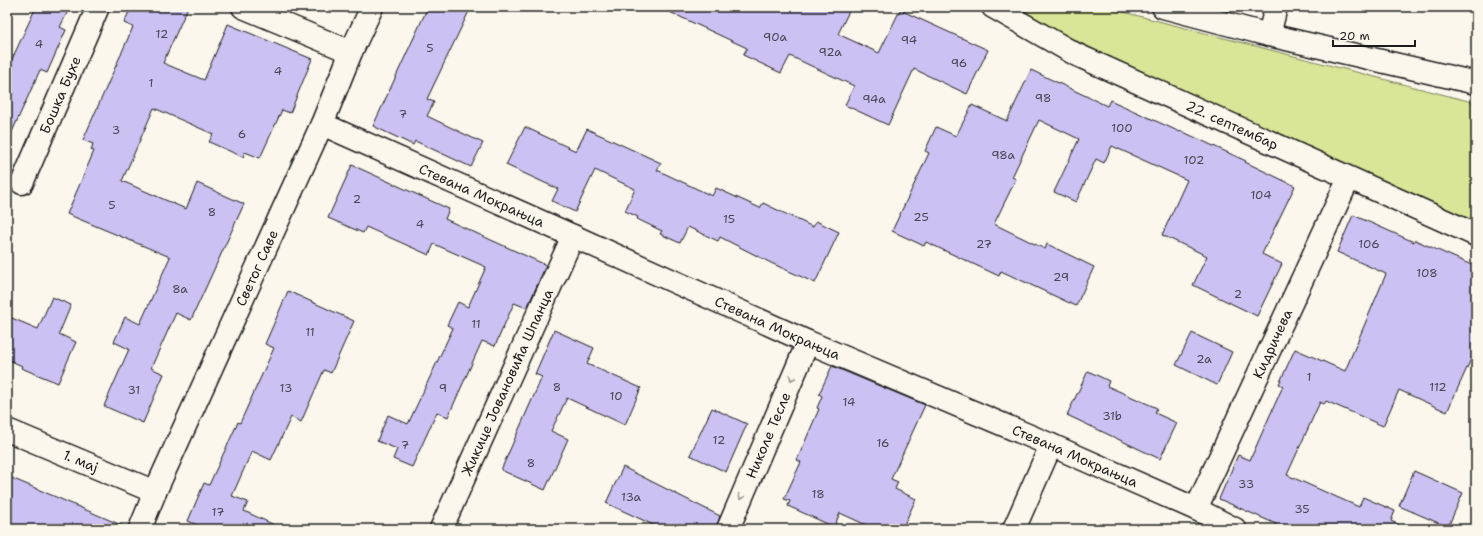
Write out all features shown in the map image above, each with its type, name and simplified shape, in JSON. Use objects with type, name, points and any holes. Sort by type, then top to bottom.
[{"type":"street","name":"Бошка Бухе","points":[[22,183],[98,7]]},
{"type":"street","points":[[243,7],[351,52]]},
{"type":"street","name":"Светог Саве","points":[[140,529],[155,492],[322,124],[351,52],[372,7]]},
{"type":"street","name":"22. септембар","points":[[993,7],[1075,54],[1476,234]]},
{"type":"street","points":[[1163,7],[1270,35],[1476,83]]},
{"type":"street","points":[[1270,35],[1276,7]]},
{"type":"street","name":"Стевана Мокрањца","points":[[322,124],[808,342],[1051,445],[1196,509],[1235,529]]},
{"type":"street","name":"Кидричева","points":[[1196,509],[1349,178]]},
{"type":"street","name":"Жикице Јовановића Шпанца","points":[[441,529],[573,236]]},
{"type":"street","name":"Николе Тесле","points":[[728,529],[808,342]]},
{"type":"street","name":"1. мај","points":[[7,430],[155,492]]},
{"type":"street","points":[[1014,529],[1051,445]]},
{"type":"green space","points":[[1025,7],[1104,7],[1476,103],[1476,222],[1116,61],[1028,16]]},
{"type":"building","points":[[36,7],[70,7],[60,27],[66,30],[47,73],[40,70],[7,143],[7,70]]},
{"type":"building","points":[[131,7],[188,7],[163,63],[204,80],[228,24],[312,59],[290,113],[282,110],[260,158],[245,152],[243,157],[209,142],[213,134],[154,108],[122,181],[186,209],[197,183],[244,204],[191,320],[176,313],[151,368],[164,374],[143,423],[104,406],[129,349],[114,342],[125,317],[140,324],[170,257],[67,214],[94,151],[91,150],[93,144],[83,140],[133,27],[124,23]]},
{"type":"building","points":[[428,7],[471,7],[427,99],[434,102],[427,116],[483,143],[471,167],[415,141],[413,145],[373,126]]},
{"type":"building","points":[[659,7],[851,7],[838,34],[879,53],[900,10],[988,50],[967,94],[914,69],[888,125],[845,105],[854,86],[790,56],[781,73],[743,55],[747,48]]},
{"type":"building","points":[[1031,70],[1107,106],[1110,100],[1180,132],[1181,131],[1246,161],[1245,162],[1295,186],[1262,254],[1282,264],[1257,316],[1193,285],[1207,256],[1162,235],[1187,180],[1112,146],[1104,163],[1096,159],[1076,202],[1054,192],[1079,139],[1039,120],[1012,177],[1016,179],[994,224],[1045,249],[1047,244],[1094,267],[1076,306],[1001,271],[999,276],[926,242],[924,246],[892,231],[929,153],[925,151],[936,127],[956,136],[972,105],[1007,121]]},
{"type":"building","points":[[525,127],[576,151],[587,129],[661,163],[657,170],[712,196],[716,188],[760,208],[763,203],[813,227],[816,221],[839,232],[815,283],[720,237],[718,241],[688,227],[680,243],[660,234],[662,231],[637,219],[638,217],[625,211],[635,189],[595,170],[575,212],[552,201],[558,189],[506,165]]},
{"type":"building","points":[[352,165],[449,209],[445,219],[546,265],[527,308],[514,303],[495,346],[482,341],[448,417],[437,412],[412,467],[393,459],[397,449],[377,441],[388,415],[408,424],[453,328],[447,325],[458,302],[468,307],[486,267],[434,244],[429,255],[366,227],[363,233],[328,218]]},
{"type":"building","points":[[1353,215],[1476,267],[1476,348],[1447,412],[1399,390],[1383,426],[1326,401],[1324,404],[1320,402],[1287,475],[1359,507],[1363,497],[1395,511],[1391,521],[1408,529],[1274,529],[1276,524],[1219,499],[1238,455],[1250,460],[1283,386],[1279,384],[1295,349],[1345,371],[1386,274],[1337,252]]},
{"type":"building","points":[[288,291],[354,321],[331,373],[324,370],[301,422],[291,417],[271,460],[252,451],[232,496],[248,502],[244,511],[283,529],[206,529],[188,521],[204,483],[209,485],[238,422],[240,423],[274,348],[265,344]]},
{"type":"building","points":[[52,297],[71,305],[59,334],[76,342],[58,383],[21,368],[22,366],[7,359],[7,316],[38,329]]},
{"type":"building","points":[[554,330],[594,348],[587,364],[641,388],[625,425],[567,398],[551,431],[568,439],[545,490],[501,470],[542,377],[535,374]]},
{"type":"building","points":[[1192,333],[1232,352],[1217,385],[1176,365]]},
{"type":"building","points":[[832,366],[925,405],[891,479],[898,482],[895,489],[916,499],[902,529],[875,529],[840,513],[834,527],[788,506],[790,501],[784,499],[801,462],[797,460],[819,409],[817,408],[822,396],[819,394]]},
{"type":"building","points":[[1088,371],[1109,381],[1107,386],[1157,408],[1155,413],[1177,423],[1160,459],[1067,415]]},
{"type":"building","points":[[712,408],[747,424],[726,472],[690,455]]},
{"type":"building","points":[[623,467],[720,516],[716,529],[662,529],[606,503]]},
{"type":"building","points":[[1414,471],[1463,493],[1448,527],[1399,506]]},
{"type":"building","points":[[7,476],[128,528],[128,529],[7,529]]}]
